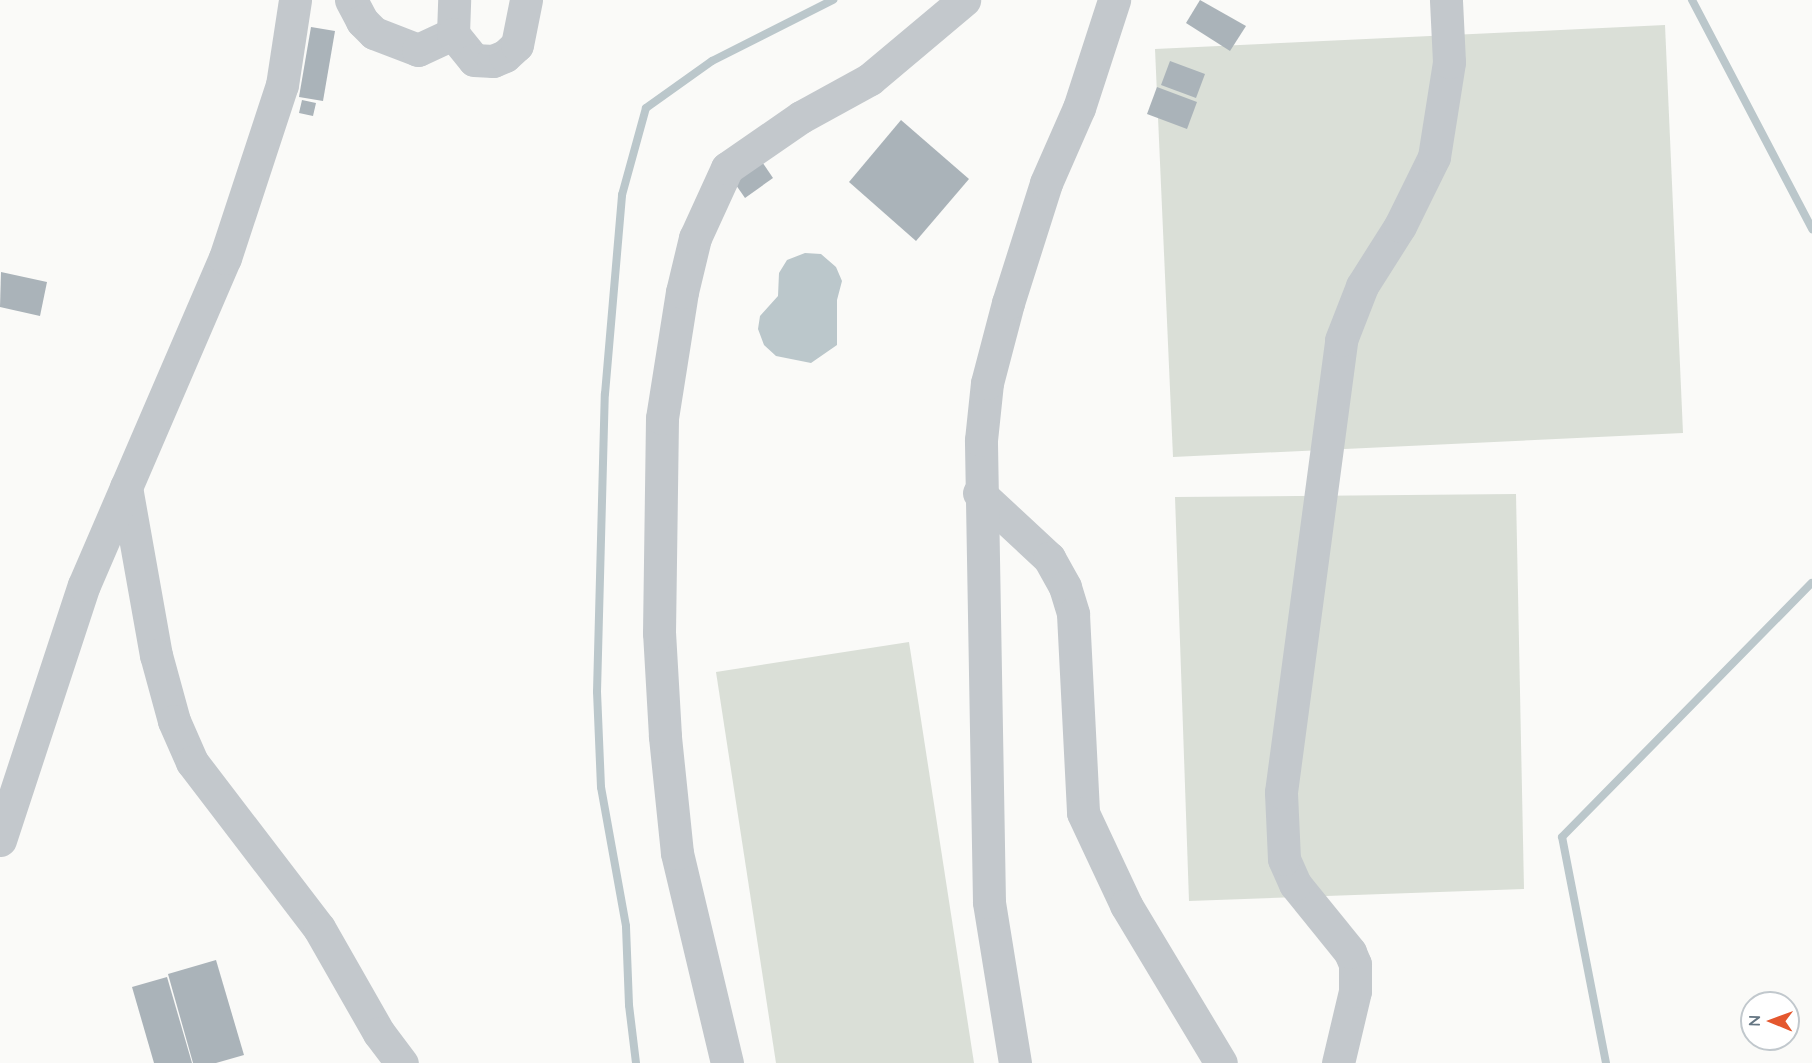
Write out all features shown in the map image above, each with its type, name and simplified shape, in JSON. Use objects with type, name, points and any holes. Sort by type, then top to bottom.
[{"type":"street","points":[[0,840],[84,585],[225,258],[282,85],[296,0]]},
{"type":"street","points":[[351,0],[362,21],[374,33],[401,47],[425,49],[453,34]]},
{"type":"street","points":[[454,0],[453,34],[474,60],[493,61],[505,57],[517,45],[526,0]]},
{"type":"street","points":[[727,1063],[678,853],[665,736],[660,633],[662,418],[682,292],[695,238],[727,168],[801,117],[870,79],[964,0]]},
{"type":"street","points":[[1015,1063],[989,902],[979,493],[987,383],[998,337],[1046,183],[1079,108],[1114,0]]},
{"type":"street","points":[[1338,1063],[1355,991],[1354,964],[1350,952],[1295,884],[1284,859],[1281,792],[1341,340],[1362,286],[1400,226],[1434,157],[1449,62],[1446,0]]},
{"type":"street","points":[[126,487],[156,655],[174,721],[192,762],[319,928],[379,1033],[402,1063]]},
{"type":"street","points":[[979,493],[1049,558],[1065,587],[1073,614],[1083,813],[1126,905],[1221,1063]]},
{"type":"shaded area","points":[[1665,25],[1683,433],[1173,457],[1155,49]]},
{"type":"shaded area","points":[[805,253],[821,254],[836,267],[842,281],[837,300],[837,345],[811,363],[776,356],[764,345],[758,329],[760,316],[778,296],[779,273],[787,260]]},
{"type":"shaded area","points":[[1516,494],[1524,889],[1189,901],[1175,497]]},
{"type":"shaded area","points":[[909,642],[974,1063],[776,1063],[716,672]]},
{"type":"building","points":[[1200,0],[1246,26],[1230,51],[1186,23]]},
{"type":"building","points":[[311,27],[335,31],[323,101],[299,97]]},
{"type":"building","points":[[1170,61],[1205,74],[1196,98],[1161,85]]},
{"type":"building","points":[[1157,87],[1197,102],[1187,129],[1147,114]]},
{"type":"building","points":[[302,100],[316,103],[313,116],[299,113]]},
{"type":"building","points":[[901,120],[969,179],[916,241],[849,182]]},
{"type":"building","points":[[756,153],[773,178],[745,198],[727,172]]},
{"type":"building","points":[[1,272],[47,282],[40,316],[0,307]]},
{"type":"building","points":[[216,960],[244,1055],[216,1063],[193,1063],[168,974]]},
{"type":"building","points":[[167,977],[192,1063],[154,1063],[132,987]]},
{"type":"waterway","points":[[636,1063],[629,1005],[626,926],[601,787],[597,692],[605,394],[622,195],[646,108],[712,61],[833,0]]},
{"type":"waterway","points":[[1692,0],[1812,229]]},
{"type":"waterway","points":[[1606,1063],[1562,837],[1812,583]]}]
